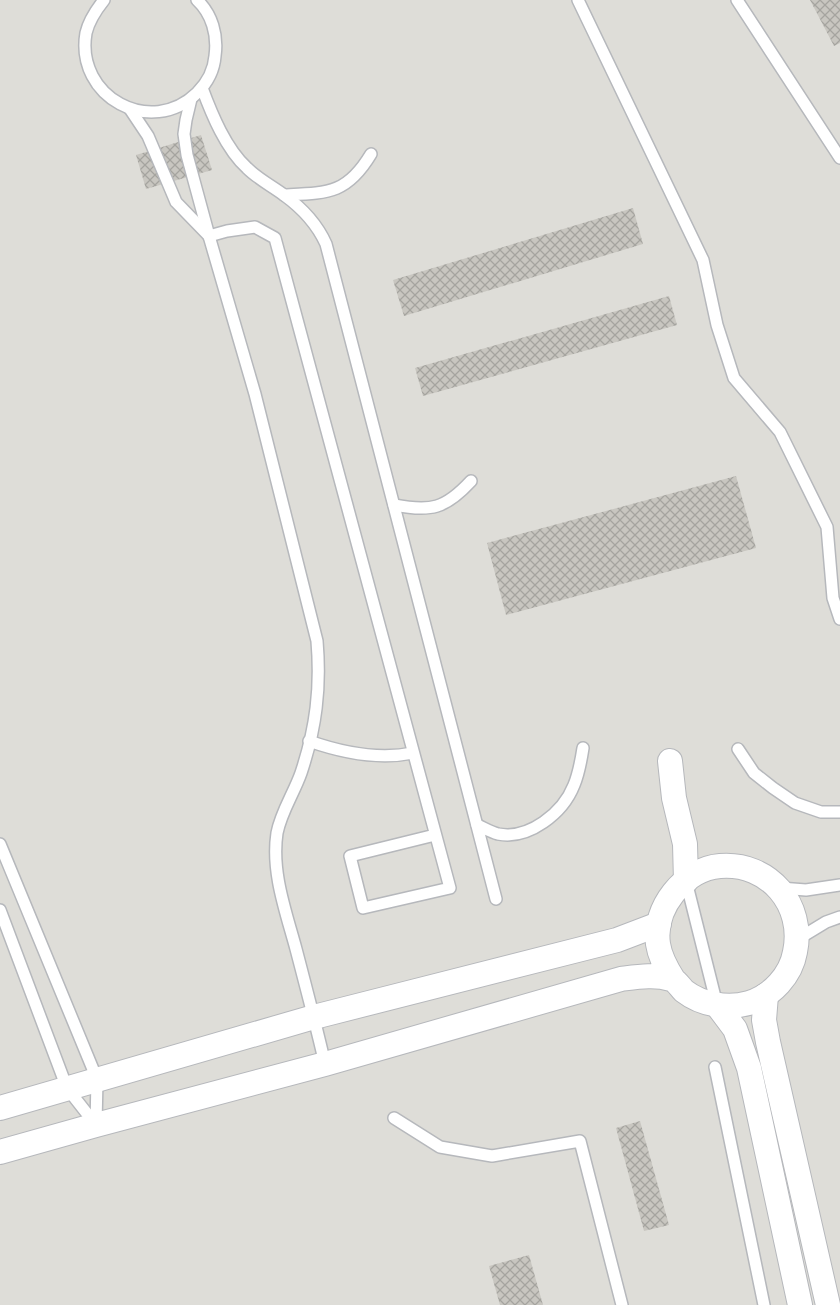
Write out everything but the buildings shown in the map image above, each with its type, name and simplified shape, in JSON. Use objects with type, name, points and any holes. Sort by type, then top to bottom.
[{"type":"street","points":[[670,761],[674,798],[684,844],[686,880]]},
{"type":"street","points":[[720,866],[741,868],[762,875],[779,888],[790,903],[796,920],[798,939],[794,961],[783,980],[766,995],[750,1003],[734,1006],[717,1005],[700,1000],[685,992],[672,979],[663,962],[658,943],[659,924],[663,909],[670,896],[686,880],[699,872],[720,866]]},
{"type":"street","points":[[0,1108],[314,1016],[617,940],[659,924]]},
{"type":"street","points":[[0,1152],[96,1124],[325,1064],[604,983],[648,976],[672,979]]},
{"type":"street","points":[[766,995],[764,1020],[768,1042],[832,1286],[828,1305]]},
{"type":"street","points":[[717,1005],[735,1029],[749,1068],[800,1305]]},
{"type":"lane","points":[[104,0],[93,15],[86,33],[85,52],[90,70],[99,87],[112,100],[130,109],[146,112],[162,112],[178,107],[191,99],[210,76],[215,61],[215,31],[210,17],[197,0]]},
{"type":"lane","points":[[578,0],[703,260],[717,325],[734,378],[780,432],[827,527],[833,598],[840,619]]},
{"type":"lane","points":[[737,0],[840,158]]},
{"type":"lane","points":[[202,88],[214,119],[227,143],[246,168],[284,195],[306,214],[321,233],[326,244],[496,899]]},
{"type":"lane","points":[[191,99],[184,134],[187,155],[255,394],[317,641],[319,671],[316,716],[301,774],[278,832],[276,857],[280,889],[325,1064]]},
{"type":"lane","points":[[130,109],[148,136],[176,202],[209,236]]},
{"type":"lane","points":[[284,195],[331,190],[350,182],[362,170],[372,154]]},
{"type":"lane","points":[[209,236],[255,227],[275,238],[450,888],[363,908],[350,856],[435,835]]},
{"type":"lane","points":[[394,504],[411,508],[434,508],[446,503],[459,494],[471,481]]},
{"type":"lane","points":[[310,740],[330,748],[355,754],[397,756],[413,753]]},
{"type":"lane","points":[[477,825],[497,834],[512,834],[528,831],[546,820],[561,807],[573,787],[580,767],[582,748]]},
{"type":"lane","points":[[738,748],[754,773],[795,802],[822,812],[840,812]]},
{"type":"lane","points":[[0,844],[98,1079],[96,1124]]},
{"type":"lane","points":[[686,880],[717,1005]]},
{"type":"lane","points":[[779,888],[806,890],[840,885]]},
{"type":"lane","points":[[0,910],[67,1088],[96,1124]]},
{"type":"lane","points":[[798,939],[826,922],[840,917]]},
{"type":"lane","points":[[715,1067],[764,1305]]},
{"type":"lane","points":[[394,1118],[440,1147],[492,1156],[580,1141],[622,1305]]},
{"type":"shaded area","points":[[0,0],[840,0],[840,1305],[0,1305]]}]
